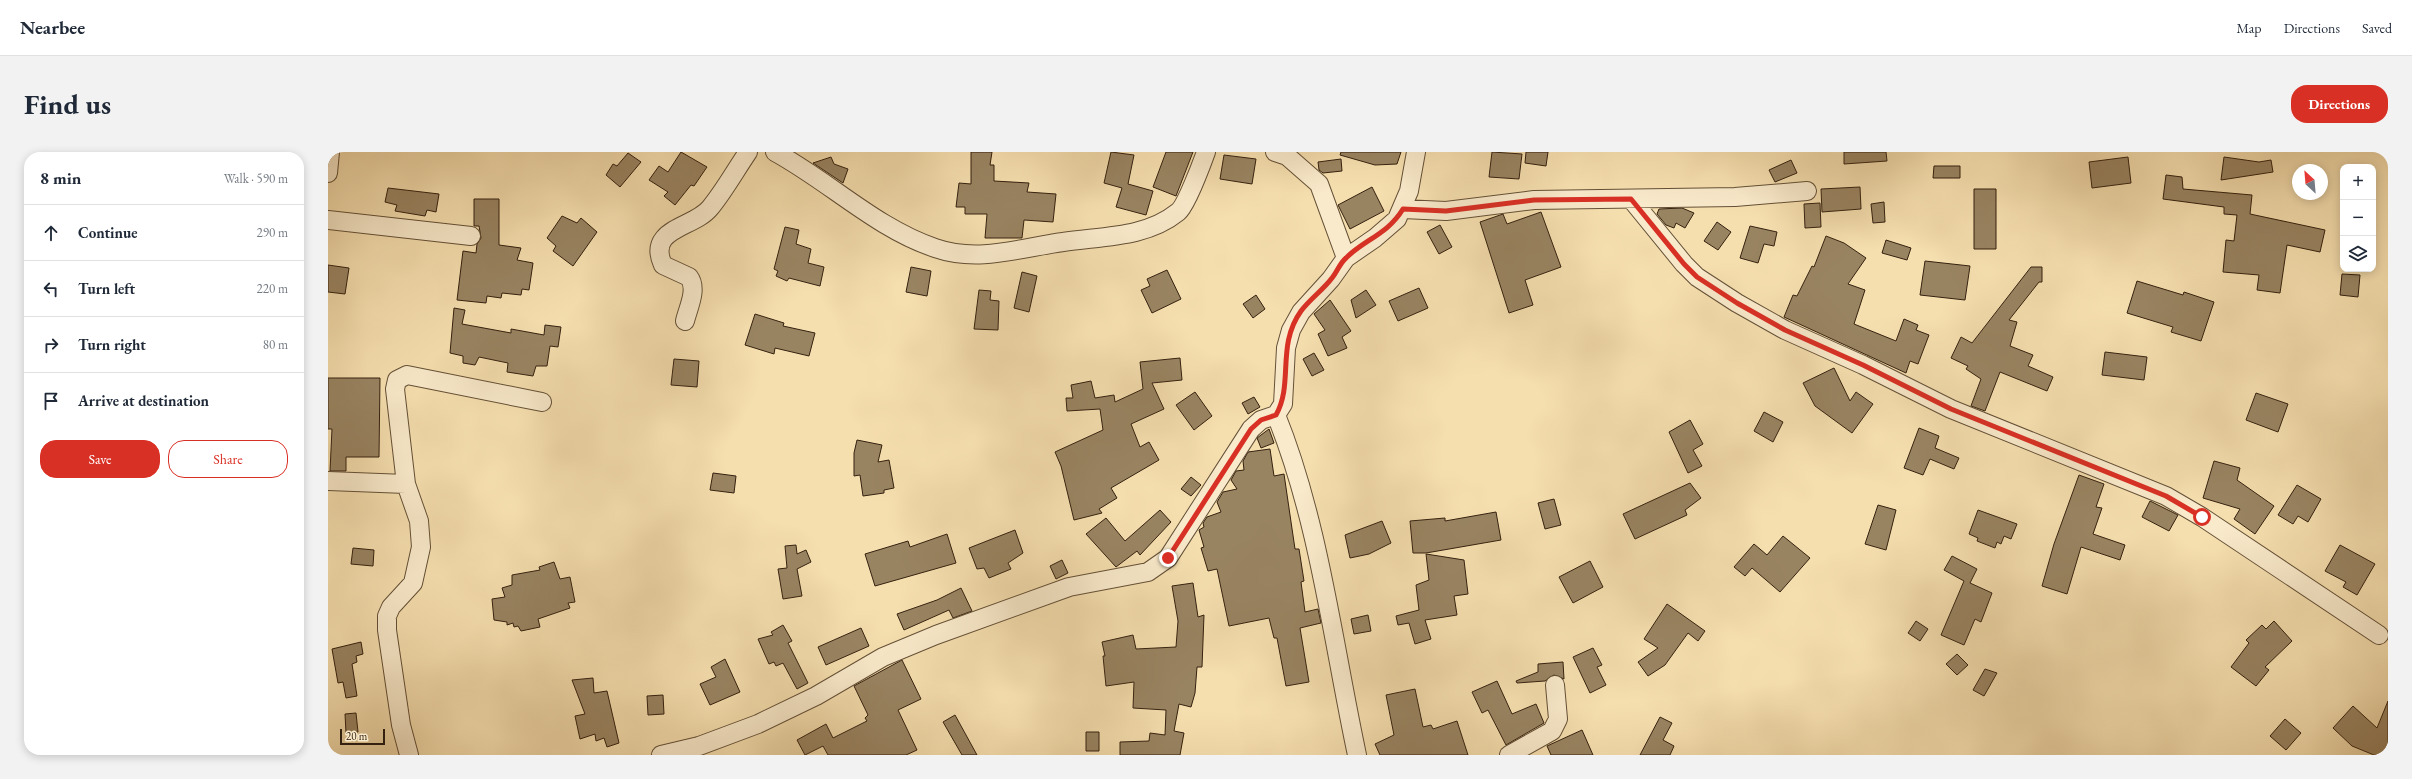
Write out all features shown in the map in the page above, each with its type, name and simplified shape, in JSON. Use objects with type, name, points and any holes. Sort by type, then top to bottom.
[{"type":"street","points":[[328,173],[330,152]]},
{"type":"street","points":[[685,321],[693,289],[692,281],[663,265],[659,256],[661,247],[665,238],[673,229],[697,219],[709,210],[748,152]]},
{"type":"street","points":[[775,152],[801,166],[892,229],[935,248],[959,255],[1020,251],[1062,242],[1130,234],[1148,228],[1180,210],[1206,152]]},
{"type":"street","points":[[1275,152],[1287,156],[1319,184],[1346,258]]},
{"type":"street","points":[[661,755],[699,746],[758,724],[816,696],[883,657],[936,635],[1069,587],[1148,572],[1168,558],[1251,429],[1261,420],[1276,415],[1283,404],[1286,348],[1291,330],[1301,312],[1331,279],[1346,258],[1375,238],[1396,219],[1403,209],[1409,191],[1416,152]]},
{"type":"street","points":[[1403,209],[1446,211],[1534,200],[1735,197],[1807,191]]},
{"type":"street","points":[[1631,199],[1684,264],[1697,277],[1737,303],[1785,330],[1863,365],[1951,409],[2166,496],[2202,517],[2379,635]]},
{"type":"street","points":[[328,220],[471,236]]},
{"type":"street","points":[[409,755],[401,725],[387,630],[387,616],[391,607],[413,583],[421,547],[419,521],[406,484],[395,389],[397,380],[407,375],[542,402]]},
{"type":"street","points":[[1276,415],[1291,452],[1311,531],[1357,755]]},
{"type":"street","points":[[328,480],[406,484]]},
{"type":"street","points":[[1509,755],[1552,731],[1558,719],[1555,686]]},
{"type":"building","points":[[681,152],[707,167],[694,186],[691,185],[675,205],[664,196],[668,192],[649,180],[659,166],[668,172]]},
{"type":"building","points":[[971,152],[992,152],[990,165],[994,165],[994,181],[1029,183],[1027,192],[1056,194],[1053,222],[1024,220],[1022,238],[985,238],[987,214],[965,214],[965,207],[956,207],[959,183],[971,184]]},
{"type":"building","points":[[1111,152],[1134,155],[1128,184],[1153,191],[1146,215],[1116,207],[1122,188],[1104,183]]},
{"type":"building","points":[[1166,152],[1193,152],[1176,196],[1153,187]]},
{"type":"building","points":[[1341,152],[1401,152],[1397,164],[1375,165],[1340,155]]},
{"type":"building","points":[[1492,152],[1522,154],[1519,179],[1489,177]]},
{"type":"building","points":[[1526,152],[1548,152],[1546,166],[1525,163]]},
{"type":"building","points":[[1844,152],[1886,152],[1887,161],[1844,164]]},
{"type":"building","points":[[628,153],[641,162],[620,187],[606,175],[613,164],[617,166]]},
{"type":"building","points":[[1224,155],[1256,159],[1252,184],[1220,179]]},
{"type":"building","points":[[831,157],[834,164],[848,169],[843,183],[813,163]]},
{"type":"building","points":[[2128,157],[2131,183],[2092,188],[2089,162]]},
{"type":"building","points":[[2224,157],[2259,162],[2271,160],[2273,172],[2221,180]]},
{"type":"building","points":[[1341,159],[1342,171],[1323,173],[1319,170],[1318,162]]},
{"type":"building","points":[[1791,160],[1797,173],[1775,182],[1769,170]]},
{"type":"building","points":[[1934,166],[1960,166],[1960,178],[1933,178]]},
{"type":"building","points":[[2166,175],[2182,177],[2183,189],[2252,195],[2250,214],[2325,230],[2320,252],[2287,245],[2280,293],[2257,290],[2259,275],[2223,272],[2226,240],[2234,241],[2237,215],[2224,214],[2224,207],[2163,199]]},
{"type":"building","points":[[1372,187],[1384,211],[1350,229],[1338,205]]},
{"type":"building","points":[[1860,187],[1861,209],[1822,212],[1821,189]]},
{"type":"building","points":[[388,188],[439,194],[436,212],[427,210],[425,216],[395,211],[397,205],[385,202]]},
{"type":"building","points":[[1974,189],[1996,189],[1996,249],[1974,249]]},
{"type":"building","points":[[474,199],[499,199],[499,245],[521,248],[517,260],[533,263],[529,290],[522,289],[521,295],[502,293],[501,298],[487,296],[486,303],[457,300],[463,251],[476,253],[477,244],[481,238],[479,226],[474,226]]},
{"type":"building","points":[[1884,202],[1885,222],[1873,223],[1871,204]]},
{"type":"building","points":[[1820,203],[1821,227],[1805,228],[1804,204]]},
{"type":"building","points":[[1682,208],[1694,213],[1685,228],[1676,223],[1674,228],[1666,225],[1657,214],[1659,209]]},
{"type":"building","points":[[1541,212],[1561,267],[1525,280],[1533,305],[1509,313],[1480,222],[1503,214],[1507,224]]},
{"type":"building","points":[[562,216],[577,223],[581,218],[597,232],[573,266],[553,251],[556,246],[547,238]]},
{"type":"building","points":[[1717,222],[1731,232],[1718,250],[1704,241]]},
{"type":"building","points":[[1440,225],[1452,247],[1439,254],[1427,232]]},
{"type":"building","points":[[1750,226],[1777,232],[1774,246],[1764,244],[1758,263],[1740,258]]},
{"type":"building","points":[[785,227],[799,230],[796,244],[811,249],[808,263],[824,267],[820,286],[789,278],[787,281],[776,276],[778,271],[774,269]]},
{"type":"building","points":[[1826,236],[1844,243],[1866,258],[1848,284],[1865,290],[1854,324],[1896,341],[1904,319],[1918,325],[1916,330],[1929,335],[1918,364],[1910,361],[1906,373],[1784,317],[1793,295],[1797,296],[1812,266],[1814,267]]},
{"type":"building","points":[[1886,240],[1911,248],[1907,260],[1882,253]]},
{"type":"building","points":[[1925,261],[1970,266],[1965,300],[1920,295]]},
{"type":"building","points":[[328,265],[349,268],[345,294],[328,292]]},
{"type":"building","points":[[911,267],[931,271],[927,296],[906,292]]},
{"type":"building","points":[[2031,267],[2042,267],[2042,282],[2039,282],[2009,320],[2017,322],[2010,346],[2033,355],[2028,366],[2053,377],[2047,391],[2000,372],[1985,411],[1971,406],[1981,379],[1966,369],[1968,366],[1951,358],[1961,337],[1972,343]]},
{"type":"building","points":[[1167,270],[1181,299],[1152,313],[1141,290],[1150,286],[1147,279]]},
{"type":"building","points":[[1022,272],[1037,276],[1029,312],[1014,308]]},
{"type":"building","points":[[2342,274],[2360,275],[2358,297],[2340,295]]},
{"type":"building","points":[[2137,281],[2183,295],[2184,292],[2214,302],[2201,341],[2171,332],[2173,327],[2127,313]]},
{"type":"building","points":[[1419,288],[1428,308],[1398,321],[1389,301]]},
{"type":"building","points":[[979,290],[991,291],[990,300],[999,301],[998,330],[974,329]]},
{"type":"building","points":[[1366,290],[1376,305],[1356,318],[1351,300]]},
{"type":"building","points":[[1256,295],[1265,309],[1253,318],[1243,304]]},
{"type":"building","points":[[1330,300],[1351,331],[1342,337],[1347,348],[1328,356],[1318,334],[1325,330],[1314,314]]},
{"type":"building","points":[[454,308],[465,310],[462,324],[511,333],[511,329],[544,335],[545,325],[561,327],[558,347],[550,346],[547,366],[536,366],[533,376],[507,372],[508,363],[479,357],[475,365],[463,363],[463,356],[450,353]]},
{"type":"building","points":[[755,314],[784,323],[783,326],[815,333],[809,356],[775,348],[774,354],[745,345]]},
{"type":"building","points":[[2105,352],[2147,357],[2144,380],[2102,375]]},
{"type":"building","points":[[1314,353],[1324,370],[1312,376],[1303,359]]},
{"type":"building","points":[[1180,358],[1182,380],[1152,383],[1164,409],[1131,424],[1140,447],[1149,442],[1159,460],[1111,488],[1117,498],[1099,509],[1102,513],[1074,520],[1061,466],[1055,452],[1103,430],[1100,409],[1067,411],[1066,398],[1073,398],[1071,385],[1091,381],[1095,398],[1114,395],[1115,402],[1143,389],[1140,362]]},
{"type":"building","points":[[674,359],[699,361],[697,387],[671,385]]},
{"type":"building","points":[[1834,368],[1850,401],[1856,392],[1873,404],[1852,433],[1815,406],[1803,383]]},
{"type":"building","points":[[328,378],[380,378],[379,457],[346,457],[346,471],[330,471],[332,429],[328,429]]},
{"type":"building","points":[[1195,392],[1212,416],[1194,430],[1176,405]]},
{"type":"building","points":[[2256,393],[2288,404],[2278,432],[2246,420]]},
{"type":"building","points":[[1254,397],[1260,407],[1248,414],[1242,403]]},
{"type":"building","points":[[1764,412],[1783,422],[1773,442],[1754,431]]},
{"type":"building","points":[[1690,420],[1703,444],[1693,450],[1702,466],[1688,473],[1669,432]]},
{"type":"building","points":[[1919,428],[1939,436],[1935,448],[1959,458],[1954,469],[1930,459],[1923,475],[1904,468]]},
{"type":"building","points":[[1269,429],[1274,443],[1261,448],[1257,438]]},
{"type":"building","points":[[857,440],[882,445],[878,462],[889,460],[894,488],[884,490],[884,493],[863,496],[860,475],[854,476],[854,453]]},
{"type":"building","points":[[1270,449],[1274,476],[1284,474],[1295,549],[1299,549],[1304,581],[1301,582],[1305,612],[1318,609],[1321,623],[1300,628],[1309,682],[1286,686],[1277,638],[1274,638],[1269,618],[1229,626],[1217,569],[1208,571],[1201,548],[1204,547],[1199,530],[1204,527],[1203,523],[1207,517],[1221,512],[1217,502],[1223,492],[1237,489],[1231,480],[1236,471],[1244,470],[1243,461],[1248,452]]},
{"type":"building","points":[[2214,461],[2240,468],[2237,480],[2274,506],[2255,534],[2234,519],[2240,509],[2203,498]]},
{"type":"building","points":[[713,473],[736,476],[734,493],[710,490]]},
{"type":"building","points":[[2079,475],[2104,484],[2096,507],[2102,508],[2093,534],[2125,545],[2120,560],[2081,547],[2067,594],[2042,586],[2054,544]]},
{"type":"building","points":[[1191,477],[1201,485],[1191,496],[1181,489]]},
{"type":"building","points":[[1690,483],[1701,498],[1685,510],[1687,515],[1635,539],[1623,514]]},
{"type":"building","points":[[2297,485],[2321,499],[2308,522],[2298,516],[2293,524],[2278,515]]},
{"type":"building","points":[[1554,499],[1561,525],[1545,529],[1538,503]]},
{"type":"building","points":[[2150,501],[2178,515],[2169,531],[2142,517]]},
{"type":"building","points":[[1878,505],[1896,510],[1886,550],[1865,544]]},
{"type":"building","points":[[1160,510],[1171,522],[1140,555],[1137,551],[1116,567],[1086,534],[1106,518],[1125,541]]},
{"type":"building","points":[[1978,510],[2017,524],[2011,539],[2004,536],[2001,544],[1997,542],[1995,548],[1977,541],[1978,538],[1969,534]]},
{"type":"building","points":[[1496,512],[1501,540],[1426,553],[1413,553],[1410,521],[1445,518],[1445,521]]},
{"type":"building","points":[[1382,521],[1391,543],[1369,554],[1350,558],[1345,535]]},
{"type":"building","points":[[1015,530],[1023,553],[1008,563],[1011,569],[989,578],[984,568],[977,569],[969,548]]},
{"type":"building","points":[[947,534],[956,563],[875,586],[865,554],[908,541],[910,547]]},
{"type":"building","points":[[1783,536],[1810,558],[1780,592],[1752,568],[1745,576],[1734,567],[1754,544],[1767,555]]},
{"type":"building","points":[[796,545],[797,554],[806,550],[811,562],[797,569],[802,596],[783,599],[778,569],[787,568],[785,546]]},
{"type":"building","points":[[2340,545],[2375,564],[2357,595],[2343,587],[2346,582],[2325,571]]},
{"type":"building","points":[[353,548],[374,550],[373,566],[351,564]]},
{"type":"building","points":[[1426,554],[1464,560],[1468,594],[1454,596],[1457,615],[1425,620],[1431,639],[1415,644],[1409,623],[1398,625],[1396,616],[1419,610],[1416,585],[1429,580]]},
{"type":"building","points":[[1952,556],[1977,569],[1970,583],[1992,593],[1981,622],[1975,619],[1964,645],[1941,635],[1964,581],[1944,570]]},
{"type":"building","points":[[1062,560],[1068,573],[1056,579],[1050,566]]},
{"type":"building","points":[[1590,561],[1603,587],[1573,603],[1559,577]]},
{"type":"building","points":[[554,562],[560,579],[570,577],[575,602],[568,603],[570,608],[538,619],[540,627],[521,631],[518,626],[514,627],[513,623],[507,625],[507,622],[494,620],[492,599],[505,597],[502,588],[512,585],[512,575],[540,570],[539,567]]},
{"type":"building","points":[[1193,583],[1198,617],[1204,615],[1202,667],[1197,667],[1195,693],[1191,707],[1179,704],[1174,731],[1184,733],[1180,755],[1120,755],[1120,742],[1149,741],[1150,733],[1165,735],[1166,710],[1133,708],[1134,682],[1106,686],[1103,656],[1105,656],[1102,642],[1133,635],[1136,649],[1176,647],[1178,621],[1172,586]]},
{"type":"building","points":[[961,588],[972,611],[953,618],[949,610],[904,630],[897,614],[937,600]]},
{"type":"building","points":[[1667,604],[1705,631],[1698,641],[1688,633],[1665,665],[1648,676],[1638,662],[1658,648],[1644,639]]},
{"type":"building","points":[[1368,615],[1371,631],[1354,634],[1351,619]]},
{"type":"building","points":[[1916,621],[1928,629],[1920,641],[1908,633]]},
{"type":"building","points":[[2274,621],[2292,641],[2265,667],[2269,670],[2256,686],[2231,667],[2249,643],[2246,640],[2262,625],[2266,629]]},
{"type":"building","points":[[783,625],[792,641],[788,643],[808,683],[797,689],[783,663],[776,666],[774,662],[769,664],[758,639],[773,635],[771,632]]},
{"type":"building","points":[[861,628],[869,646],[826,665],[818,647]]},
{"type":"building","points":[[361,642],[363,654],[356,656],[357,662],[352,664],[357,696],[346,698],[343,682],[338,683],[332,649]]},
{"type":"building","points":[[1593,648],[1602,665],[1597,667],[1606,685],[1590,693],[1573,657]]},
{"type":"building","points":[[1957,654],[1968,665],[1957,675],[1946,664]]},
{"type":"building","points":[[725,659],[740,692],[710,705],[700,684],[716,677],[711,667]]},
{"type":"building","points":[[902,660],[921,699],[898,710],[917,750],[906,755],[828,755],[823,746],[805,755],[797,740],[826,724],[833,738],[867,721],[865,718],[868,715],[854,686]]},
{"type":"building","points":[[1563,662],[1564,679],[1554,675],[1545,681],[1517,683],[1516,681],[1538,672],[1538,664]]},
{"type":"building","points":[[1985,669],[1997,673],[1984,696],[1973,690]]},
{"type":"building","points":[[593,678],[594,693],[607,691],[619,743],[607,747],[604,738],[596,741],[595,734],[580,739],[575,716],[585,714],[572,680]]},
{"type":"building","points":[[1497,681],[1512,714],[1536,704],[1544,723],[1506,745],[1488,710],[1482,713],[1472,692]]},
{"type":"building","points":[[1415,689],[1423,727],[1431,725],[1433,729],[1457,721],[1468,755],[1380,755],[1375,744],[1394,735],[1386,695]]},
{"type":"building","points":[[663,695],[664,714],[648,715],[647,696]]},
{"type":"building","points":[[2388,701],[2388,755],[2374,755],[2352,746],[2333,728],[2353,706],[2377,728]]},
{"type":"building","points":[[356,713],[358,732],[346,733],[345,714]]},
{"type":"building","points":[[955,715],[977,755],[962,755],[943,722]]},
{"type":"building","points":[[1660,717],[1672,723],[1663,740],[1674,746],[1670,755],[1640,755]]},
{"type":"building","points":[[2285,719],[2301,733],[2286,750],[2270,736]]},
{"type":"building","points":[[1582,730],[1593,755],[1551,755],[1547,746]]},
{"type":"building","points":[[1086,732],[1099,732],[1099,751],[1086,751]]},
{"type":"route","points":[[1168,558],[1251,429],[1261,420],[1276,415],[1283,404],[1286,348],[1291,330],[1301,312],[1313,297],[1331,279],[1346,258],[1375,238],[1396,219],[1403,209],[1446,211],[1534,200],[1631,199],[1667,241],[1684,264],[1697,277],[1737,303],[1785,330],[1863,365],[1951,409],[2166,496],[2202,517]]}]
